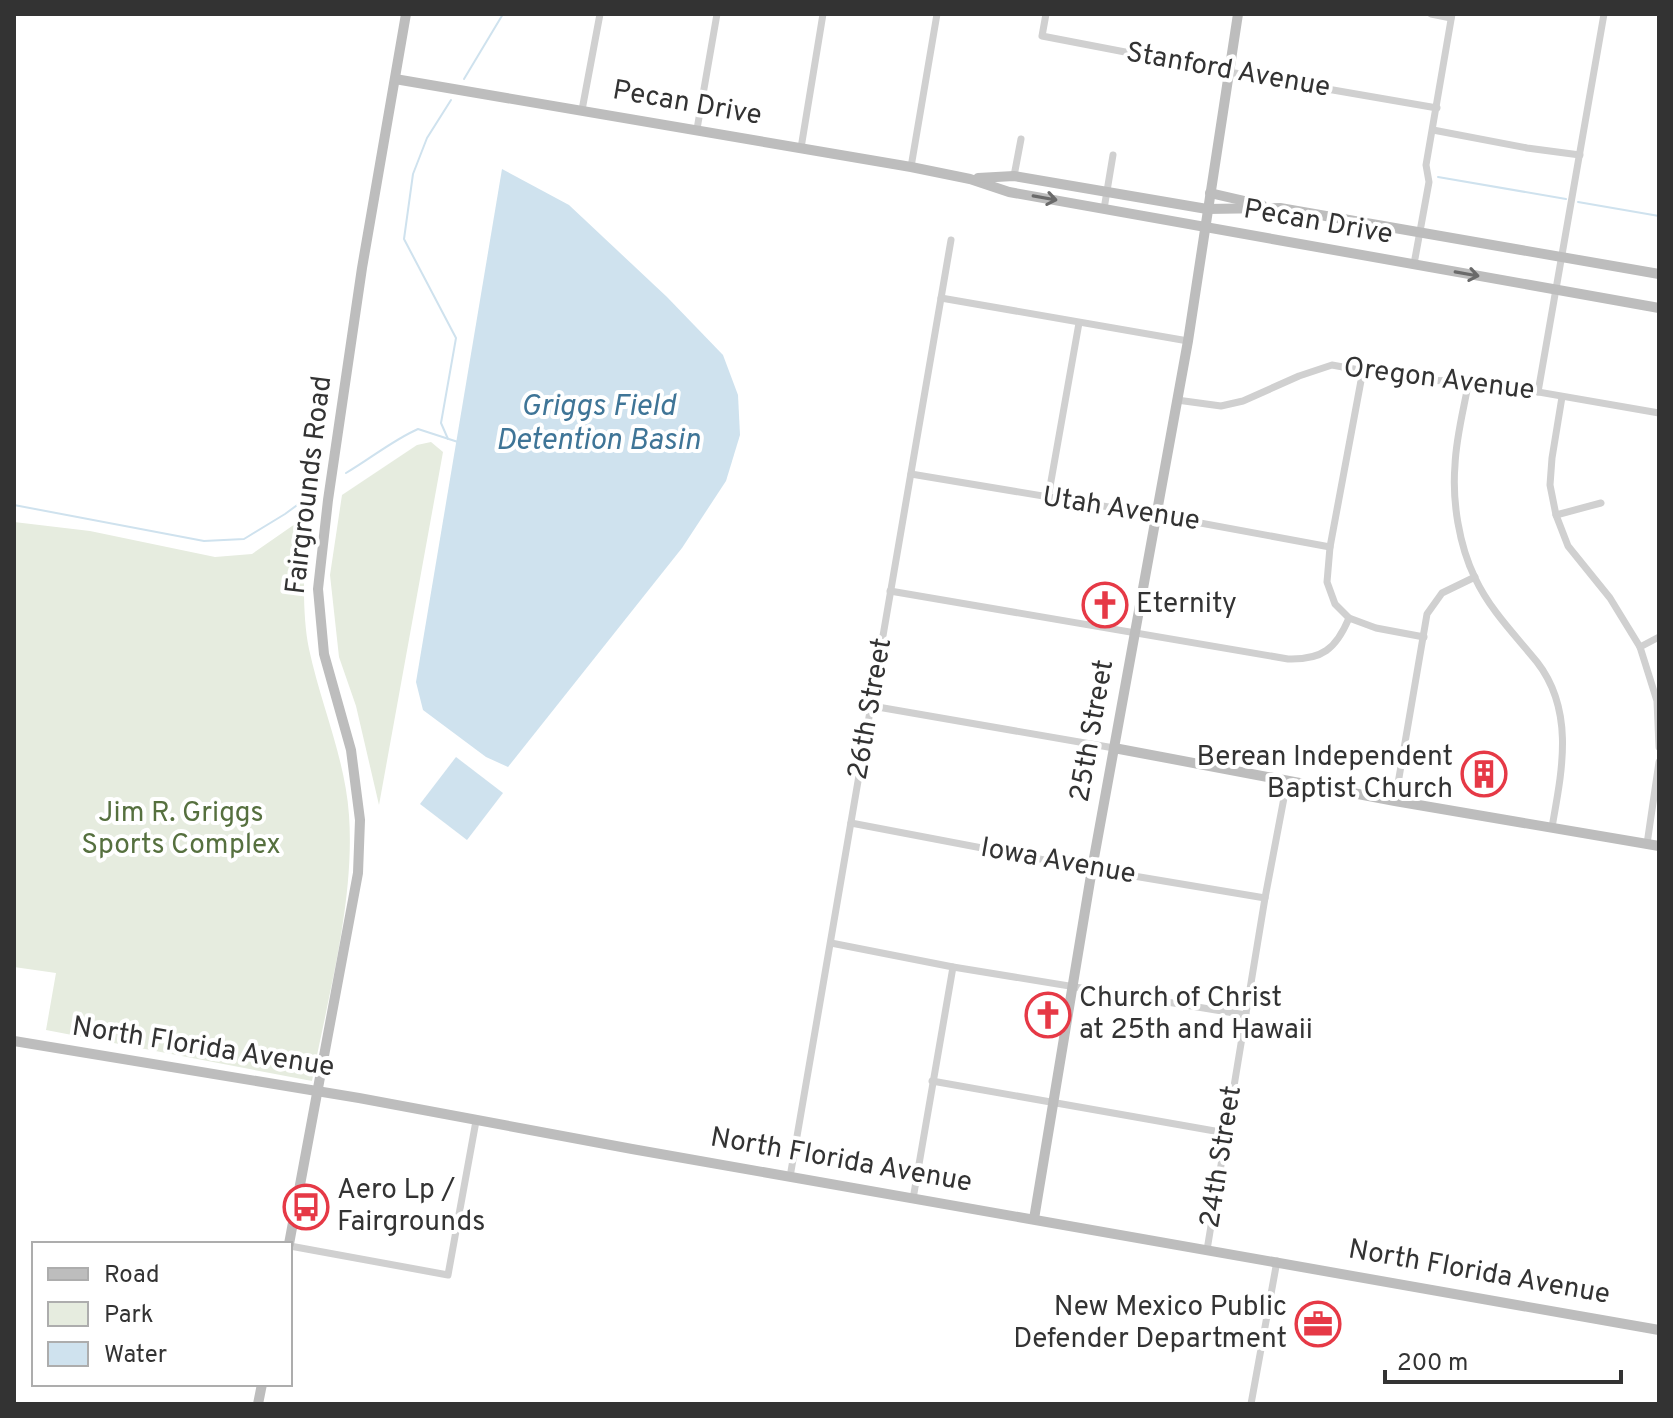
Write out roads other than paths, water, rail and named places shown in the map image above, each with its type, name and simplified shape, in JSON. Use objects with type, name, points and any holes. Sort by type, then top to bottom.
[{"type":"main road","name":"Fairgrounds Road","points":[[290,1242],[358,873],[360,820],[351,750],[324,654],[318,589],[362,268],[406,14]]},
{"type":"main road","name":"25th Street","points":[[1034,1219],[1092,869],[1188,341],[1238,14]]},
{"type":"main road","name":"Pecan Drive","points":[[395,79],[911,167],[970,179],[1009,192],[1659,308]]},
{"type":"main road","name":"Pecan Drive","points":[[970,179],[1014,176],[1207,209],[1280,208],[1659,274]]},
{"type":"main road","points":[[1210,193],[1280,208]]},
{"type":"main road","points":[[1114,748],[1287,782],[1659,846]]},
{"type":"main road","name":"North Florida Avenue","points":[[14,1041],[317,1091],[1659,1330]]},
{"type":"street","points":[[582,110],[600,14]]},
{"type":"street","points":[[697,129],[717,14]]},
{"type":"street","points":[[801,148],[823,14]]},
{"type":"street","points":[[911,167],[937,14]]},
{"type":"street","name":"Stanford Avenue","points":[[1046,14],[1042,36],[1437,108]]},
{"type":"street","points":[[1414,264],[1429,182],[1426,165],[1452,16],[1431,14]]},
{"type":"street","points":[[1538,392],[1604,14]]},
{"type":"street","points":[[1433,130],[1580,155]]},
{"type":"street","points":[[1014,176],[1021,139]]},
{"type":"street","points":[[1104,209],[1113,155]]},
{"type":"street","name":"26th Street","points":[[790,1177],[951,240]]},
{"type":"street","points":[[941,298],[1188,341]]},
{"type":"street","points":[[1048,498],[1079,323]]},
{"type":"street","name":"Oregon Avenue","points":[[1177,400],[1221,406],[1243,401],[1332,365],[1419,381],[1469,380],[1659,413]]},
{"type":"street","points":[[1363,370],[1330,547],[1327,582],[1335,604],[1349,618],[1376,628],[1424,637]]},
{"type":"street","points":[[1469,380],[1454,464],[1460,533],[1475,577],[1495,612],[1540,666],[1555,696],[1562,720],[1564,744],[1552,827]]},
{"type":"street","points":[[1562,397],[1550,485],[1556,515],[1568,546],[1610,598],[1640,647],[1657,701],[1659,747]]},
{"type":"street","name":"Utah Avenue","points":[[911,474],[1330,547]]},
{"type":"street","points":[[1556,515],[1601,503]]},
{"type":"street","points":[[1395,801],[1430,606],[1442,593],[1475,577]]},
{"type":"street","points":[[890,591],[1288,659],[1309,660],[1329,650],[1342,636],[1349,618]]},
{"type":"street","points":[[1640,647],[1659,637]]},
{"type":"street","points":[[872,706],[1114,748]]},
{"type":"street","points":[[1647,844],[1659,762]]},
{"type":"street","name":"24th Street","points":[[1207,1250],[1287,782]]},
{"type":"street","name":"Iowa Avenue","points":[[851,823],[1265,898]]},
{"type":"street","points":[[831,943],[953,967],[1246,1015]]},
{"type":"street","points":[[913,1199],[953,967]]},
{"type":"street","points":[[932,1081],[1226,1133]]},
{"type":"street","points":[[292,1246],[448,1275],[476,1121]]},
{"type":"street","points":[[1251,1404],[1277,1261]]},
{"type":"water","name":"Griggs Field Detention Basin","points":[[502,169],[569,205],[667,297],[723,355],[738,395],[740,435],[726,481],[682,548],[508,767],[486,757],[423,710],[416,682]]},
{"type":"water","points":[[456,757],[503,793],[467,840],[420,804]]},
{"type":"waterway","points":[[464,79],[503,14]]},
{"type":"waterway","points":[[448,439],[441,423],[456,338],[404,239],[413,174],[427,138],[451,100]]},
{"type":"waterway","points":[[1438,177],[1566,199]]},
{"type":"waterway","points":[[1578,202],[1659,216]]},
{"type":"waterway","points":[[346,473],[418,429],[458,442]]},
{"type":"waterway","points":[[14,505],[204,541],[244,539],[315,492]]},
{"type":"place","name":"Eternity","points":[[1105,605]]},
{"type":"place","name":"Berean Independent Baptist Church","points":[[1484,774]]},
{"type":"place","name":"Church of Christ at 25th and Hawaii","points":[[1048,1015]]},
{"type":"place","name":"Aero Lp / Fairgrounds","points":[[306,1207]]},
{"type":"place","name":"New Mexico Public Defender Department","points":[[1318,1324]]},
{"type":"park label","name":"Jim R. Griggs Sports Complex","points":[[181,830]]}]
